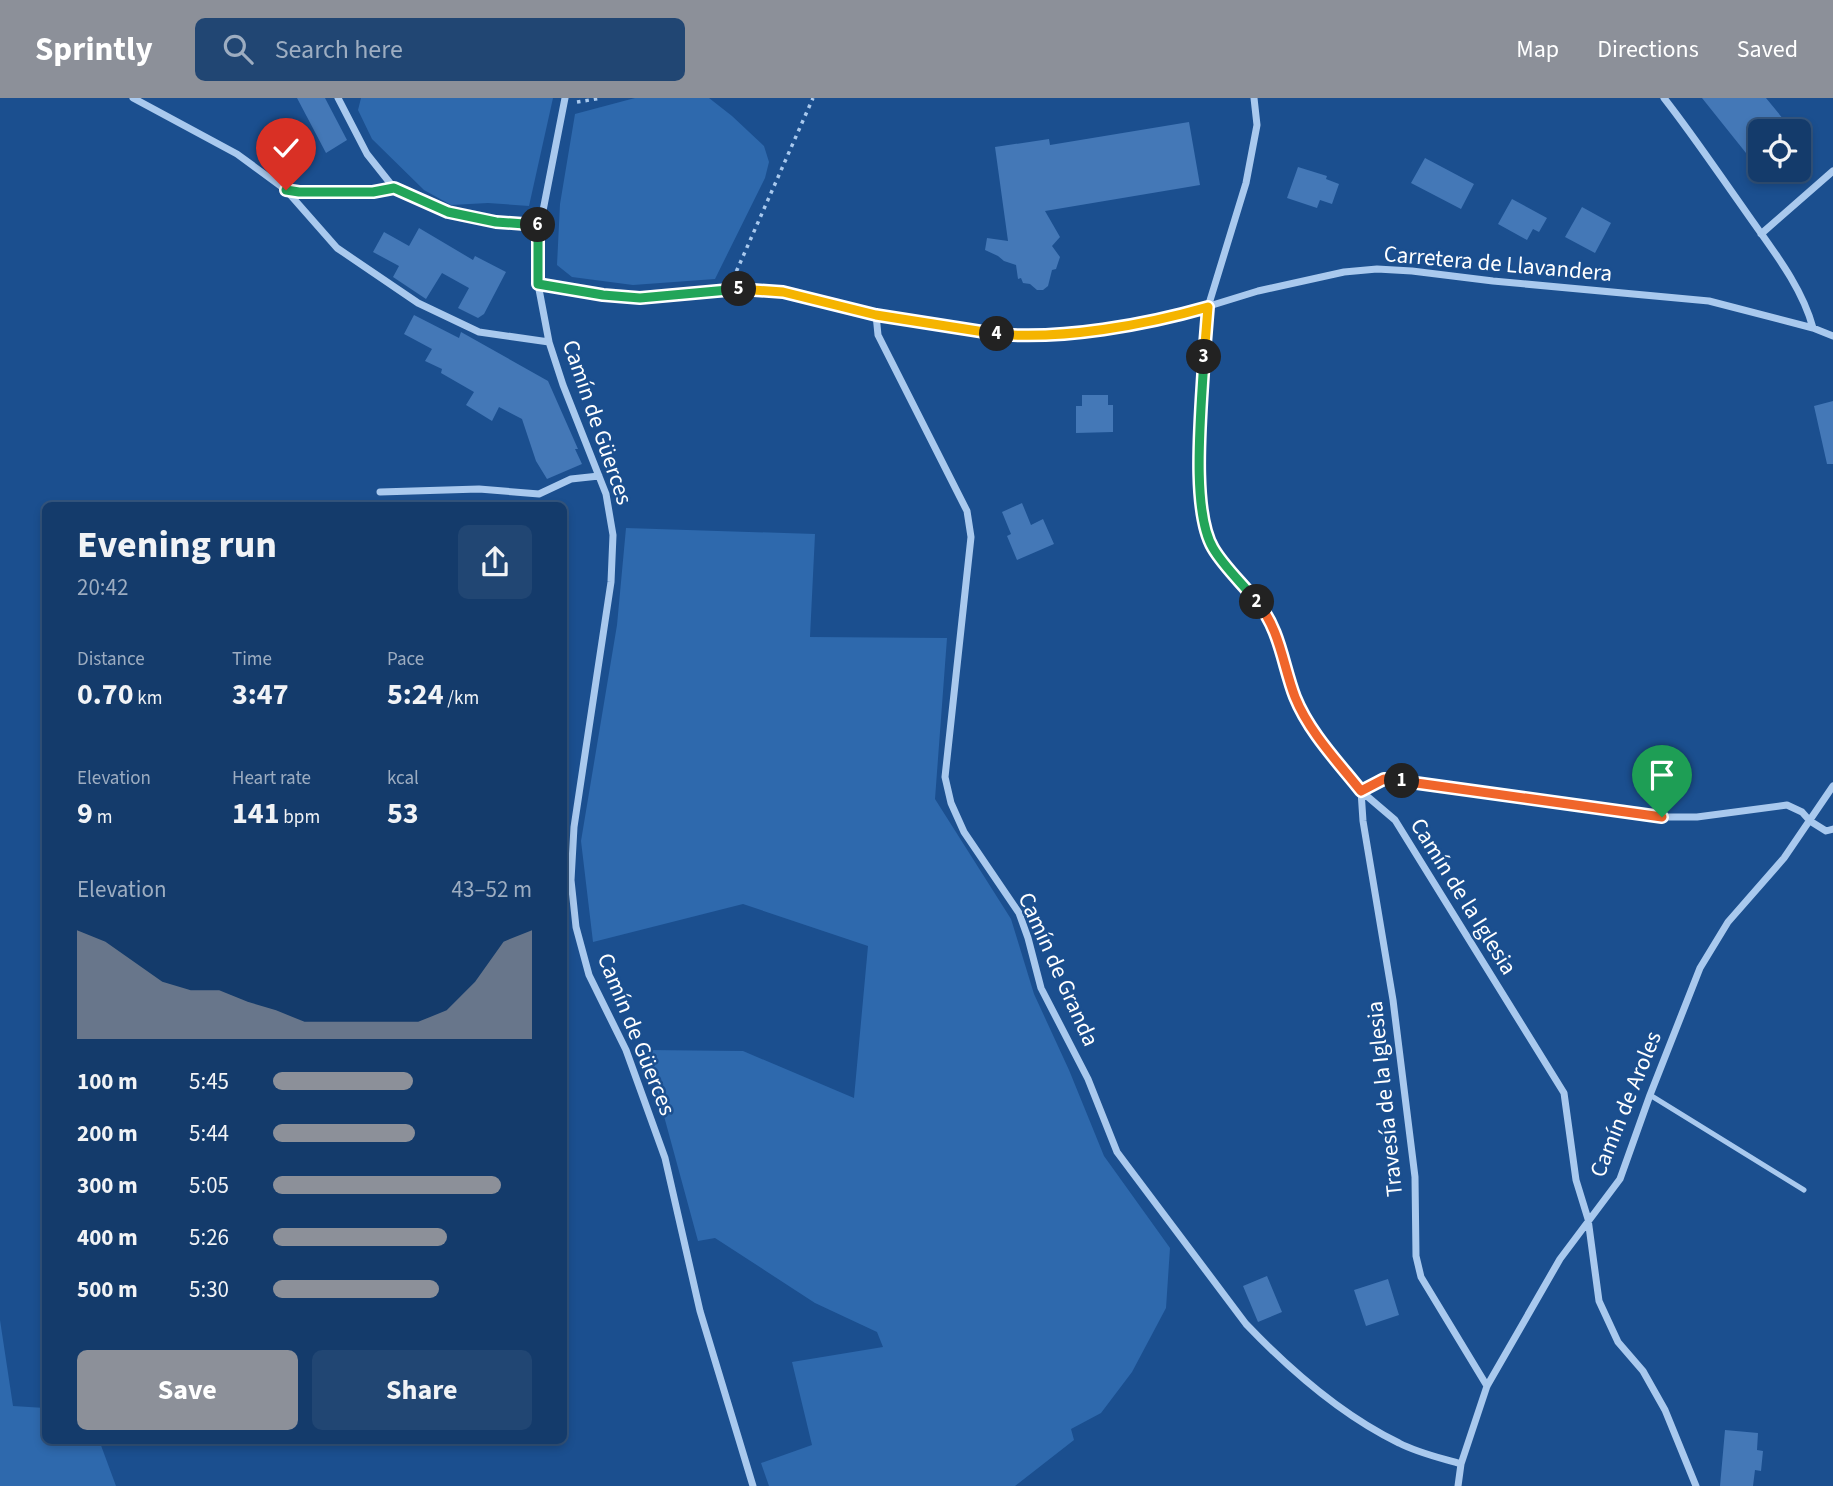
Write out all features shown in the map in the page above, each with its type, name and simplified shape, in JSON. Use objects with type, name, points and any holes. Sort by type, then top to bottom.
[{"type":"street","points":[[133,98],[237,154],[286,190],[337,248],[418,303],[479,332],[549,342]]},
{"type":"street","points":[[338,98],[367,154],[394,188],[448,212],[496,222],[540,226]]},
{"type":"street","name":"Camín de la Iglesia","points":[[1254,98],[1256,125],[1246,183],[1205,323],[1200,490],[1202,521],[1213,548],[1264,610],[1279,644],[1295,698],[1308,723],[1361,791],[1395,821],[1564,1093],[1576,1180],[1588,1219],[1599,1301],[1618,1342],[1643,1371],[1665,1410],[1696,1486]]},
{"type":"street","points":[[1664,98],[1761,234],[1800,294],[1813,328]]},
{"type":"street","name":"Camín de Güerces","points":[[565,101],[540,226],[538,284],[549,342],[606,494],[613,535],[611,583],[573,827],[571,880],[576,927],[589,975],[626,1050],[665,1158],[700,1311],[753,1486]]},
{"type":"street","points":[[1761,234],[1833,172]]},
{"type":"street","name":"Carretera de Llavandera","points":[[538,284],[640,298],[730,288],[783,292],[876,315],[968,331],[1056,334],[1133,324],[1208,307],[1258,291],[1344,272],[1389,270],[1709,301],[1813,328],[1833,336]]},
{"type":"street","name":"Camín de Granda","points":[[876,315],[878,335],[961,496],[967,511],[971,537],[945,778],[951,803],[964,832],[1018,914],[1028,938],[1041,988],[1087,1079],[1118,1152],[1246,1324],[1270,1349],[1342,1410],[1401,1444],[1461,1464]]},
{"type":"street","points":[[380,492],[479,489],[539,494],[571,479],[598,475]]},
{"type":"street","points":[[1361,791],[1384,779],[1662,817],[1697,817],[1787,805],[1802,812],[1826,831],[1833,829]]},
{"type":"street","name":"Camín de Aroles","points":[[1458,1486],[1461,1464],[1487,1386],[1560,1259],[1588,1219],[1611,1195],[1620,1179],[1700,968],[1728,922],[1784,858],[1833,786]]},
{"type":"street","name":"Travesía de la Iglesia","points":[[1361,791],[1363,821],[1393,1000],[1413,1163],[1416,1256],[1421,1277],[1487,1386]]},
{"type":"lane","points":[[1650,1095],[1804,1190]]},
{"type":"path","points":[[565,101],[602,98]]},
{"type":"path","points":[[730,288],[739,262],[813,98]]},
{"type":"path","points":[[286,190],[373,192],[394,188]]},
{"type":"shaded area","points":[[361,98],[553,98],[529,206],[488,203],[451,205],[424,190],[372,139],[358,110]]},
{"type":"shaded area","points":[[635,98],[709,98],[764,146],[769,162],[765,178],[715,279],[633,285],[572,277],[557,265],[560,204],[575,114]]},
{"type":"shaded area","points":[[626,528],[815,534],[810,637],[947,638],[935,799],[1011,919],[1034,994],[1104,1156],[1170,1248],[1166,1308],[1132,1372],[1101,1413],[1071,1429],[1074,1440],[1015,1486],[769,1486],[761,1463],[812,1445],[792,1362],[883,1347],[877,1332],[815,1303],[715,1238],[698,1241],[646,1050],[743,1051],[854,1098],[868,946],[743,904],[593,942],[581,841],[617,625]]},
{"type":"shaded area","points":[[0,1320],[13,1406],[42,1408],[42,1444],[100,1444],[116,1486],[0,1486]]},
{"type":"building","points":[[297,98],[325,98],[347,140],[326,153]]},
{"type":"building","points":[[1702,98],[1766,98],[1783,119],[1748,119],[1748,156]]},
{"type":"building","points":[[1189,122],[1200,185],[1045,211],[1060,237],[1052,246],[1060,257],[1056,269],[1052,270],[1048,286],[1043,290],[1023,283],[1021,278],[1018,279],[1016,265],[985,250],[987,238],[1008,241],[995,147],[1049,139],[1050,145]]},
{"type":"building","points":[[1425,158],[1474,184],[1461,209],[1411,183]]},
{"type":"building","points":[[1298,167],[1327,176],[1326,179],[1339,184],[1332,204],[1320,200],[1317,208],[1287,198]]},
{"type":"building","points":[[1512,199],[1547,218],[1539,232],[1533,229],[1527,240],[1498,224]]},
{"type":"building","points":[[1582,207],[1611,223],[1595,253],[1565,237]]},
{"type":"building","points":[[419,228],[473,260],[475,256],[506,272],[484,314],[478,318],[458,308],[469,288],[442,273],[426,299],[393,277],[399,266],[373,252],[384,232],[409,246]]},
{"type":"building","points":[[414,315],[459,338],[461,332],[548,381],[582,464],[547,479],[536,461],[522,419],[499,407],[492,421],[466,405],[474,392],[441,373],[442,369],[425,361],[432,349],[404,334]]},
{"type":"building","points":[[1082,395],[1108,395],[1108,405],[1113,405],[1113,432],[1076,433],[1076,406],[1082,406]]},
{"type":"building","points":[[1833,401],[1833,464],[1827,464],[1814,406]]},
{"type":"building","points":[[1022,503],[1031,525],[1043,519],[1054,544],[1017,560],[1007,536],[1011,534],[1002,512]]},
{"type":"building","points":[[1267,1276],[1282,1312],[1258,1322],[1243,1286]]},
{"type":"building","points":[[1388,1279],[1399,1315],[1366,1326],[1354,1290]]},
{"type":"building","points":[[1725,1430],[1758,1433],[1757,1450],[1763,1451],[1761,1471],[1755,1470],[1753,1486],[1720,1486]]},
{"type":"route","points":[[286,190],[373,192],[394,188],[448,212],[496,222],[540,226],[538,284],[603,295],[670,297],[730,288],[783,292],[876,315],[968,331],[1003,334],[1056,334],[1133,324],[1208,307],[1205,323],[1200,490],[1202,521],[1213,548],[1264,610],[1279,644],[1295,698],[1308,723],[1361,791],[1384,779],[1662,817]]}]
